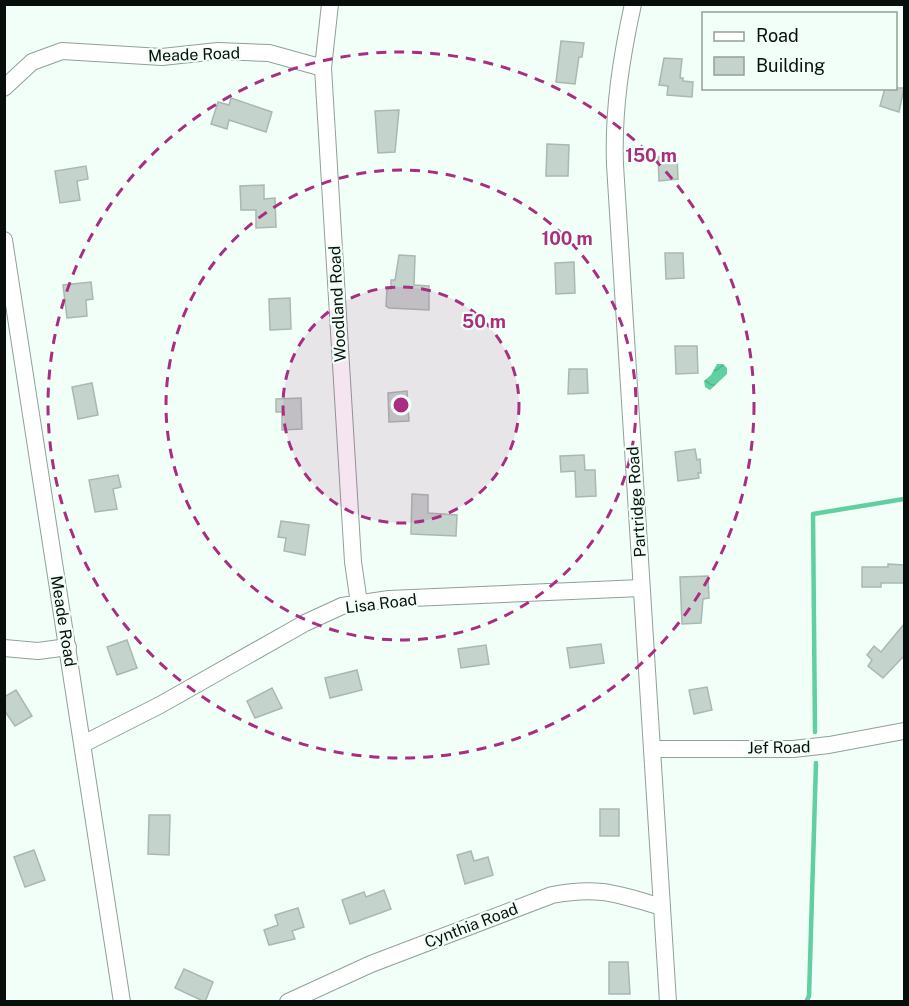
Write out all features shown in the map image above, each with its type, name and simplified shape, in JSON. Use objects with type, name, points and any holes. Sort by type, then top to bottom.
[{"type":"street","name":"Woodland Road","points":[[330,4],[323,68],[353,562],[359,603]]},
{"type":"street","name":"Partridge Road","points":[[633,4],[618,77],[614,135],[668,1002]]},
{"type":"street","name":"Meade Road","points":[[4,88],[32,62],[62,51],[100,51],[162,57],[218,51],[257,52],[290,57],[323,68]]},
{"type":"street","name":"Meade Road","points":[[4,240],[122,1002]]},
{"type":"street","name":"Lisa Road","points":[[83,744],[160,705],[314,618],[359,603],[389,598],[641,588]]},
{"type":"street","points":[[4,648],[38,651],[68,647]]},
{"type":"street","name":"Jef Road","points":[[652,749],[793,749],[904,731]]},
{"type":"street","name":"Cynthia Road","points":[[288,1002],[371,964],[552,895],[592,890],[612,892],[662,907]]},
{"type":"water","points":[[717,364],[723,364],[727,368],[727,374],[710,390],[705,387],[704,381],[711,375]]},
{"type":"building","points":[[561,41],[584,43],[582,57],[579,57],[575,84],[556,82]]},
{"type":"building","points":[[664,58],[682,59],[680,78],[683,78],[683,81],[693,82],[692,97],[667,95],[668,86],[659,85]]},
{"type":"building","points":[[904,88],[899,112],[880,106],[884,90]]},
{"type":"building","points":[[231,98],[272,112],[266,132],[229,120],[227,129],[211,124],[218,102],[229,105]]},
{"type":"building","points":[[399,110],[395,152],[378,153],[375,111]]},
{"type":"building","points":[[547,144],[569,145],[568,176],[546,176]]},
{"type":"building","points":[[677,155],[678,179],[659,181],[658,157]]},
{"type":"building","points":[[86,166],[88,179],[77,181],[80,200],[60,203],[55,171]]},
{"type":"building","points":[[264,185],[264,199],[275,198],[276,227],[256,228],[256,210],[241,210],[240,186]]},
{"type":"building","points":[[665,253],[683,253],[684,278],[666,279]]},
{"type":"building","points":[[399,255],[415,256],[414,285],[429,286],[429,310],[386,306],[387,288],[391,289],[391,280],[395,280]]},
{"type":"building","points":[[574,262],[575,293],[556,294],[555,263]]},
{"type":"building","points":[[91,282],[93,299],[86,300],[87,316],[67,318],[63,285]]},
{"type":"building","points":[[290,298],[291,329],[270,330],[269,299]]},
{"type":"building","points":[[675,346],[697,346],[698,373],[676,374]]},
{"type":"building","points":[[569,369],[587,369],[588,393],[568,394]]},
{"type":"building","points":[[92,383],[98,415],[78,419],[72,387]]},
{"type":"building","points":[[407,391],[409,421],[389,422],[388,393]]},
{"type":"building","points":[[301,398],[302,429],[282,430],[282,412],[276,412],[276,399]]},
{"type":"building","points":[[695,449],[697,460],[700,459],[699,478],[678,481],[675,452]]},
{"type":"building","points":[[584,455],[585,470],[595,470],[596,496],[576,497],[575,471],[561,472],[560,456]]},
{"type":"building","points":[[118,475],[121,487],[113,489],[117,509],[95,512],[89,480]]},
{"type":"building","points":[[412,494],[428,495],[428,513],[457,515],[456,536],[411,534]]},
{"type":"building","points":[[281,521],[309,525],[305,555],[284,551],[286,538],[278,537]]},
{"type":"building","points":[[888,564],[904,565],[904,583],[881,583],[881,587],[862,587],[862,567],[888,567]]},
{"type":"building","points":[[708,576],[709,598],[703,599],[701,623],[682,624],[680,577]]},
{"type":"building","points":[[904,624],[904,656],[883,678],[868,666],[872,660],[867,655],[874,646],[881,652]]},
{"type":"building","points":[[127,640],[137,668],[117,675],[107,647]]},
{"type":"building","points":[[601,644],[604,663],[570,668],[567,648]]},
{"type":"building","points":[[486,645],[489,664],[461,668],[458,649]]},
{"type":"building","points":[[357,670],[362,690],[330,698],[325,678]]},
{"type":"building","points":[[707,687],[712,710],[694,714],[689,690]]},
{"type":"building","points":[[272,688],[282,708],[255,718],[247,701]]},
{"type":"building","points":[[16,690],[32,716],[15,726],[4,710],[4,697]]},
{"type":"building","points":[[600,809],[619,809],[619,836],[600,836]]},
{"type":"building","points":[[149,815],[170,815],[169,855],[148,854]]},
{"type":"building","points":[[34,850],[45,880],[25,887],[14,857]]},
{"type":"building","points":[[471,851],[474,861],[488,857],[493,875],[465,884],[457,855]]},
{"type":"building","points":[[384,890],[391,909],[350,924],[342,900],[364,892],[366,897]]},
{"type":"building","points":[[298,908],[304,927],[292,931],[295,939],[269,945],[264,930],[278,925],[275,915]]},
{"type":"building","points":[[609,962],[628,962],[630,994],[609,994]]},
{"type":"building","points":[[184,969],[213,982],[205,1002],[175,988]]},
{"type":"waterway","points":[[815,732],[813,514],[904,499]]},
{"type":"waterway","points":[[806,1002],[809,996],[816,763]]}]
